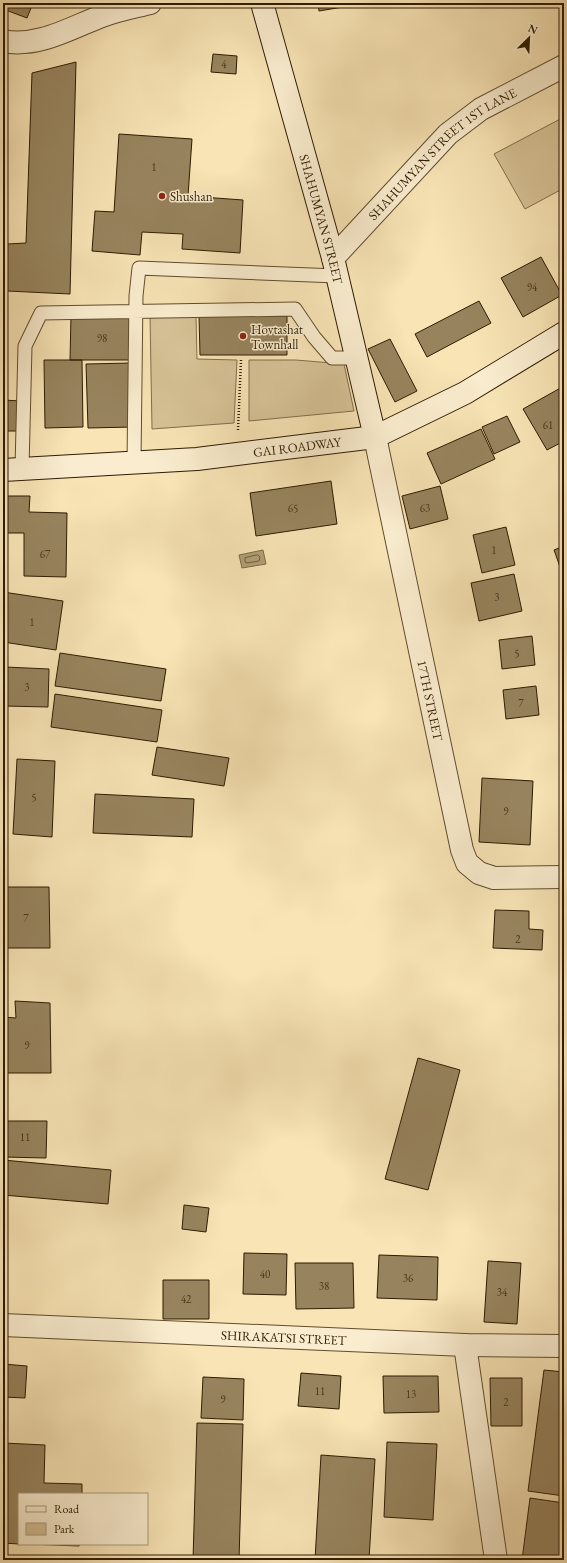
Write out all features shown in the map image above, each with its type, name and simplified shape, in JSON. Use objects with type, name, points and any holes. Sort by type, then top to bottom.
[{"type":"street","points":[[3,41],[13,43],[48,39],[104,15],[150,3]]},
{"type":"street","name":"SHAHUMYAN STREET","points":[[262,3],[335,267],[374,437]]},
{"type":"street","name":"SHAHUMYAN STREET 1ST LANE","points":[[335,267],[448,134],[481,109],[564,66]]},
{"type":"street","name":"GAI ROADWAY","points":[[13,469],[197,459],[374,437],[465,393],[564,333]]},
{"type":"street","name":"17TH STREET","points":[[374,437],[462,850],[467,863],[479,873],[494,878],[564,877]]},
{"type":"street","name":"SHIRAKATSI STREET","points":[[3,1325],[465,1345],[564,1346]]},
{"type":"street","points":[[465,1345],[496,1560]]},
{"type":"lane","points":[[134,462],[136,310],[140,268],[335,267]]},
{"type":"lane","points":[[13,469],[25,346],[41,313],[136,310],[295,309],[332,358],[357,358]]},
{"type":"path","points":[[238,430],[241,360]]},
{"type":"green space","points":[[564,117],[564,188],[525,209],[494,154]]},
{"type":"green space","points":[[150,316],[196,316],[197,359],[237,360],[234,423],[152,429]]},
{"type":"green space","points":[[249,360],[296,360],[344,364],[354,411],[249,421]]},
{"type":"water","points":[[263,550],[266,564],[242,568],[239,555]]},
{"type":"building","points":[[3,3],[33,3],[27,18],[3,9]]},
{"type":"building","points":[[318,3],[367,3],[319,11]]},
{"type":"building","points":[[213,54],[237,56],[236,74],[211,72]]},
{"type":"building","points":[[76,62],[70,294],[7,291],[7,244],[26,243],[32,73]]},
{"type":"building","points":[[119,134],[192,139],[188,196],[243,200],[240,253],[182,249],[183,234],[142,232],[140,255],[92,251],[95,211],[114,212]]},
{"type":"building","points":[[541,257],[562,295],[523,317],[501,278]]},
{"type":"building","points":[[3,258],[5,258],[3,313]]},
{"type":"building","points":[[479,301],[491,323],[427,357],[415,334]]},
{"type":"building","points":[[71,315],[133,315],[133,360],[70,360]]},
{"type":"building","points":[[199,316],[287,316],[287,355],[200,355]]},
{"type":"building","points":[[390,339],[417,391],[395,402],[368,349]]},
{"type":"building","points":[[44,360],[82,360],[83,427],[45,428]]},
{"type":"building","points":[[131,363],[133,427],[88,428],[86,364]]},
{"type":"building","points":[[564,386],[564,441],[547,450],[523,409]]},
{"type":"building","points":[[3,400],[21,401],[20,431],[3,431]]},
{"type":"building","points":[[507,416],[520,442],[494,454],[482,427]]},
{"type":"building","points":[[481,429],[495,459],[441,484],[427,453]]},
{"type":"building","points":[[331,481],[337,524],[256,536],[250,493]]},
{"type":"building","points":[[440,486],[448,519],[410,529],[402,496]]},
{"type":"building","points":[[3,496],[30,496],[29,512],[67,513],[66,577],[24,576],[24,533],[3,533]]},
{"type":"building","points":[[506,527],[515,565],[482,573],[473,535]]},
{"type":"building","points":[[564,546],[564,578],[554,550]]},
{"type":"building","points":[[514,574],[522,611],[479,621],[471,583]]},
{"type":"building","points":[[3,592],[63,601],[56,650],[3,642]]},
{"type":"building","points":[[532,636],[535,665],[502,669],[499,640]]},
{"type":"building","points":[[60,653],[166,669],[161,701],[55,686]]},
{"type":"building","points":[[5,667],[49,669],[48,707],[4,706]]},
{"type":"building","points":[[536,686],[539,715],[506,719],[503,690]]},
{"type":"building","points":[[55,694],[162,710],[157,742],[51,727]]},
{"type":"building","points":[[157,747],[229,758],[224,786],[152,775]]},
{"type":"building","points":[[17,759],[55,761],[52,837],[13,834]]},
{"type":"building","points":[[482,778],[533,781],[530,845],[479,842]]},
{"type":"building","points":[[95,794],[194,799],[192,837],[93,833]]},
{"type":"building","points":[[3,887],[49,887],[50,948],[3,948]]},
{"type":"building","points":[[495,910],[529,911],[529,929],[543,930],[542,950],[493,948]]},
{"type":"building","points":[[15,1001],[50,1003],[51,1073],[3,1073],[3,1017],[16,1018]]},
{"type":"building","points":[[418,1058],[460,1070],[428,1190],[385,1179]]},
{"type":"building","points":[[5,1121],[47,1121],[46,1158],[3,1157]]},
{"type":"building","points":[[3,1160],[111,1170],[108,1204],[3,1195]]},
{"type":"building","points":[[184,1205],[209,1208],[206,1232],[182,1229]]},
{"type":"building","points":[[244,1253],[287,1254],[286,1295],[243,1294]]},
{"type":"building","points":[[379,1255],[438,1257],[437,1300],[377,1298]]},
{"type":"building","points":[[488,1261],[521,1263],[517,1324],[484,1322]]},
{"type":"building","points":[[295,1263],[353,1263],[354,1308],[296,1309]]},
{"type":"building","points":[[163,1280],[209,1280],[209,1319],[163,1319]]},
{"type":"building","points":[[3,1364],[27,1366],[25,1398],[3,1397]]},
{"type":"building","points":[[544,1370],[564,1372],[564,1496],[528,1491]]},
{"type":"building","points":[[301,1373],[341,1376],[339,1409],[298,1406]]},
{"type":"building","points":[[383,1376],[438,1376],[439,1412],[384,1413]]},
{"type":"building","points":[[203,1377],[244,1379],[243,1420],[201,1418]]},
{"type":"building","points":[[490,1378],[522,1378],[522,1426],[491,1426]]},
{"type":"building","points":[[197,1423],[243,1424],[239,1560],[193,1560]]},
{"type":"building","points":[[387,1442],[437,1444],[433,1520],[384,1517]]},
{"type":"building","points":[[3,1443],[45,1445],[44,1483],[82,1484],[82,1493],[18,1493],[18,1544],[3,1543]]},
{"type":"building","points":[[321,1455],[375,1459],[369,1560],[315,1560]]},
{"type":"building","points":[[530,1498],[564,1503],[564,1560],[522,1560]]},
{"type":"building","points":[[54,1545],[80,1545],[79,1546]]},
{"type":"place","name":"Shushan","points":[[162,196]]},
{"type":"place","name":"Hovtashat Townhall","points":[[243,336]]}]
